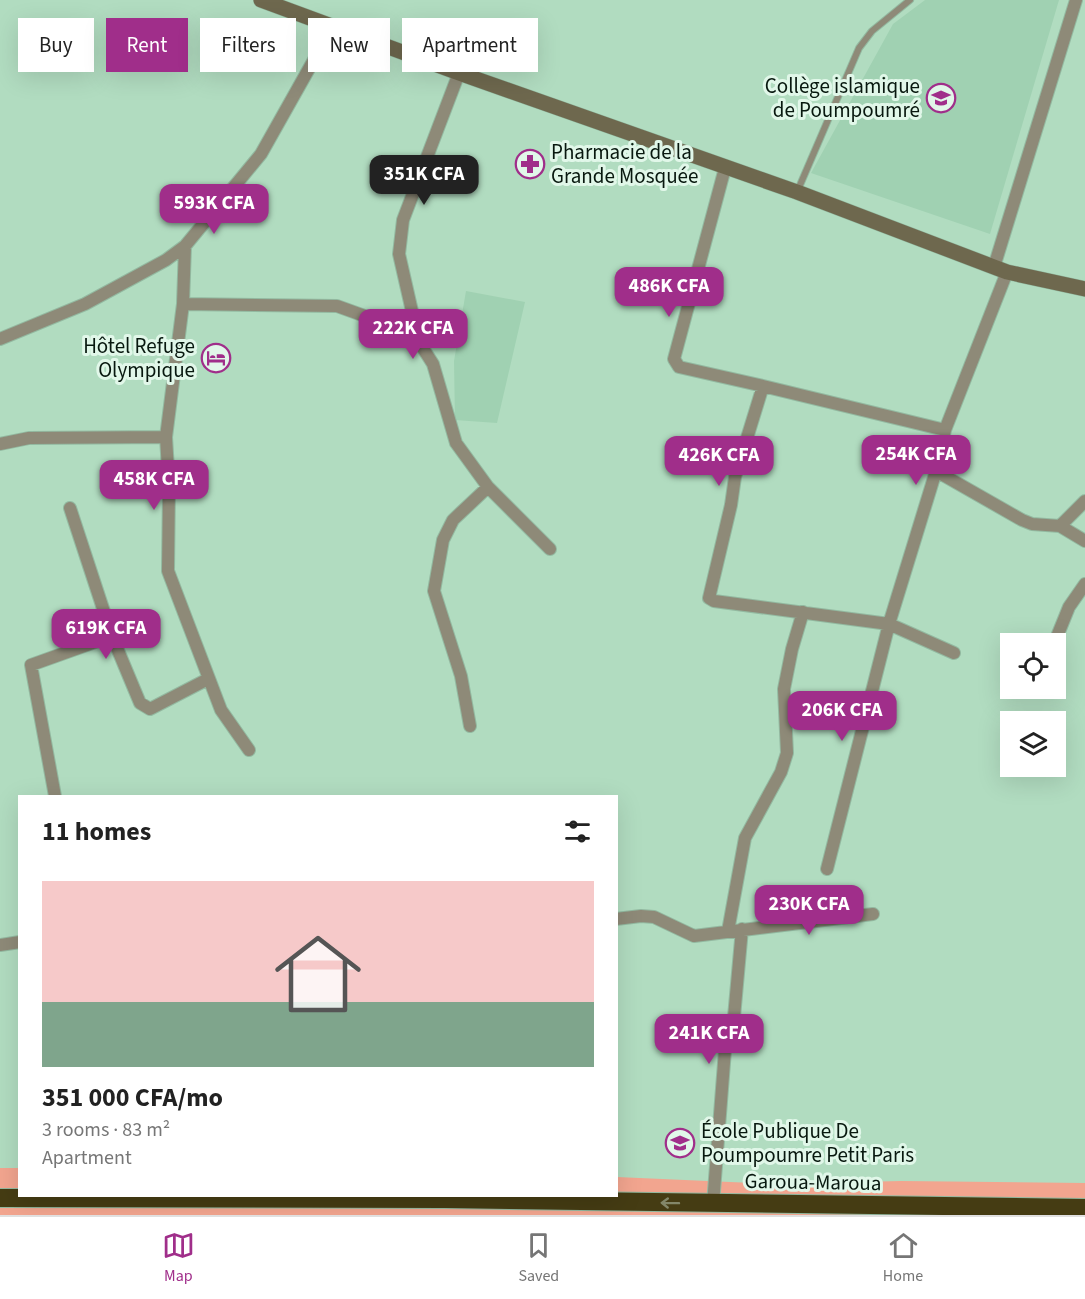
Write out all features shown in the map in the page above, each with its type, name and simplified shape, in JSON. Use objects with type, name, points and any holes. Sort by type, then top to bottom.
[{"type":"highway","name":"Garoua-Maroua","points":[[0,1198],[445,1199],[1085,1208]]},
{"type":"main road","points":[[261,0],[311,18]]},
{"type":"main road","points":[[390,47],[724,168],[797,192],[1001,269],[1085,289]]},
{"type":"street","points":[[827,869],[889,624],[936,471],[945,430],[1001,269],[1076,0]]},
{"type":"street","points":[[0,339],[86,304],[166,260],[185,246],[261,154],[308,70]]},
{"type":"street","points":[[459,73],[403,220],[399,254],[419,342],[433,364],[456,443],[488,487],[550,549]]},
{"type":"street","points":[[724,168],[674,359],[679,367],[945,430]]},
{"type":"street","points":[[185,246],[183,304],[166,437],[169,486],[168,571],[221,710],[249,750]]},
{"type":"street","points":[[183,304],[337,306],[398,328],[419,342]]},
{"type":"street","points":[[764,386],[735,477],[731,505],[709,598],[714,601],[889,624],[954,653]]},
{"type":"street","points":[[0,444],[29,438],[166,437]]},
{"type":"street","points":[[936,471],[1022,520],[1060,526],[1085,540]]},
{"type":"street","points":[[470,726],[461,676],[434,591],[443,540],[453,520],[488,487]]},
{"type":"street","points":[[1060,526],[1085,501]]},
{"type":"street","points":[[70,508],[112,636],[140,703],[150,709],[208,678]]},
{"type":"street","points":[[1058,633],[1069,607],[1085,584]]},
{"type":"street","points":[[728,931],[745,838],[781,772],[787,753],[784,689],[803,612]]},
{"type":"street","points":[[56,795],[31,665],[112,636]]},
{"type":"street","points":[[618,919],[654,917],[694,936],[873,914]]},
{"type":"street","points":[[713,1204],[725,1050],[734,1017],[742,929]]},
{"type":"street","points":[[0,945],[18,942]]},
{"type":"lane","points":[[797,192],[859,48],[872,31],[910,0]]},
{"type":"shaded area","name":"Collège islamique de Poumpoumré","points":[[925,0],[1059,0],[990,234],[811,173],[893,24]]},
{"type":"shaded area","points":[[466,291],[525,302],[497,423],[455,420],[454,361]]},
{"type":"shaded area","points":[[0,1168],[18,1168],[18,1197],[618,1197],[618,1177],[776,1184],[901,1181],[1085,1183],[1085,1215],[0,1215]]},
{"type":"place","name":"Collège islamique de Poumpoumré","points":[[941,98]]},
{"type":"place","name":"Pharmacie de la Grande Mosquée","points":[[530,164]]},
{"type":"place","name":"Hôtel Refuge Olympique","points":[[216,358]]},
{"type":"place","name":"École Publique De Poumpoumre Petit Paris","points":[[680,1143]]}]
